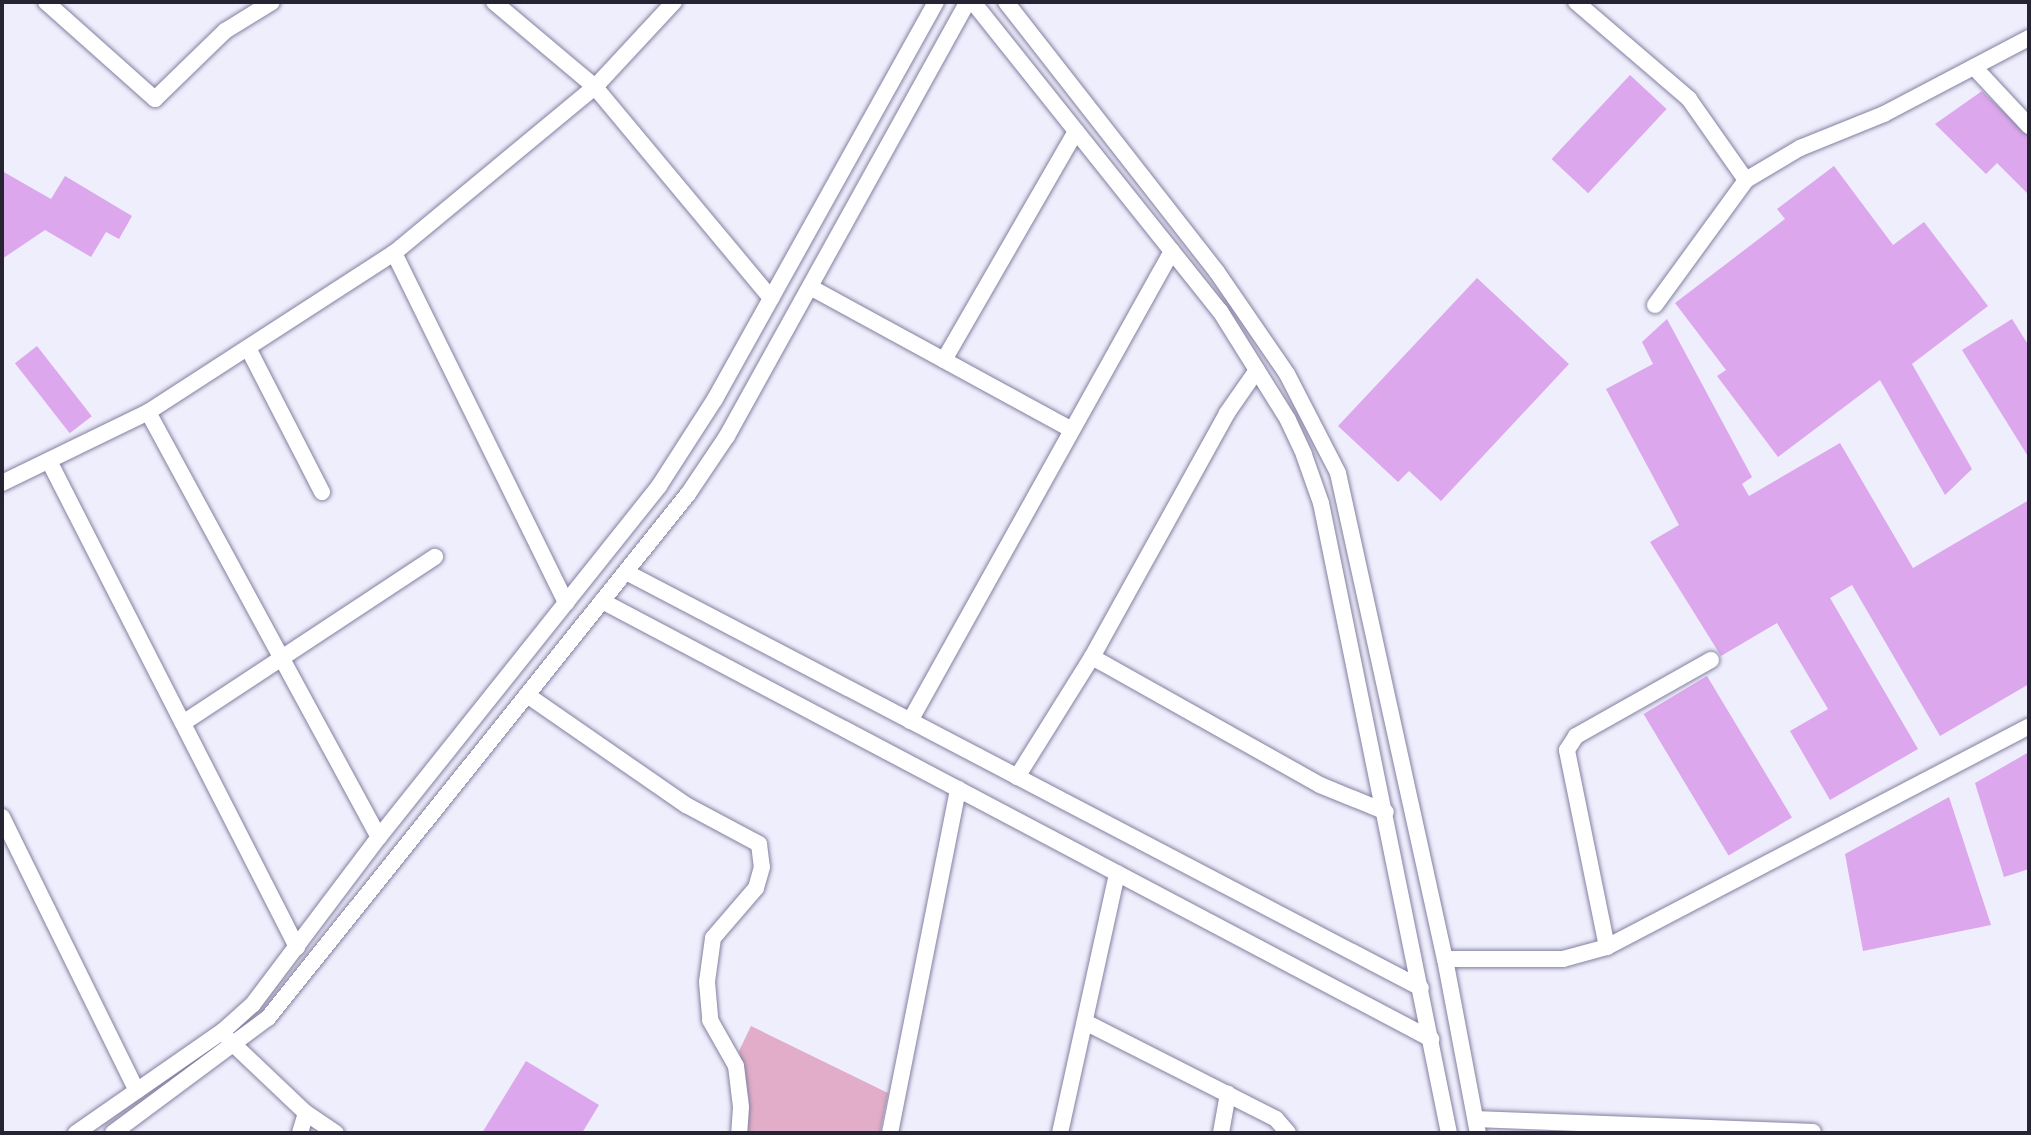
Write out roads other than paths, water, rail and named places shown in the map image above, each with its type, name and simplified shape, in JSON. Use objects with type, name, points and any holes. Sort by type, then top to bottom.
[{"type":"street","points":[[46,2],[155,99],[225,31],[272,2]]},
{"type":"street","points":[[494,2],[595,87],[771,298]]},
{"type":"street","points":[[2,483],[148,412],[394,253],[595,87],[674,2]]},
{"type":"street","points":[[76,1133],[223,1031],[253,1004],[379,837],[659,485],[715,399],[936,2]]},
{"type":"street","points":[[113,1133],[234,1046],[268,1018],[688,494],[727,436],[971,2],[1220,312],[1288,420],[1321,503],[1386,812],[1449,1133]]},
{"type":"street","points":[[1006,2],[1217,272],[1287,374],[1338,472],[1445,959],[1477,1126],[1813,1132]]},
{"type":"street","points":[[1576,2],[1689,99],[1746,180]]},
{"type":"street","points":[[1655,305],[1746,180],[1800,148],[1884,114],[2029,38]]},
{"type":"street","points":[[1974,67],[2029,126]]},
{"type":"street","points":[[944,360],[1076,131]]},
{"type":"street","points":[[910,721],[1172,251]]},
{"type":"street","points":[[394,253],[566,603]]},
{"type":"street","points":[[810,287],[1072,430]]},
{"type":"street","points":[[248,348],[322,492]]},
{"type":"street","points":[[1017,777],[1092,657],[1227,413],[1257,370]]},
{"type":"street","points":[[148,412],[379,837]]},
{"type":"street","points":[[49,461],[297,947]]},
{"type":"street","points":[[183,723],[435,557]]},
{"type":"street","points":[[626,572],[1421,988]]},
{"type":"street","points":[[602,601],[1430,1039]]},
{"type":"street","points":[[1092,657],[1320,785],[1386,812]]},
{"type":"street","points":[[1607,947],[1567,750],[1581,733],[1711,660]]},
{"type":"street","points":[[527,695],[686,805],[759,844],[762,867],[756,888],[713,938],[707,982],[710,1020],[736,1066],[741,1107],[739,1133]]},
{"type":"street","points":[[1445,959],[1563,959],[1607,947],[2029,726]]},
{"type":"street","points":[[890,1133],[958,789]]},
{"type":"street","points":[[2,817],[137,1091]]},
{"type":"street","points":[[1060,1133],[1087,1023],[1117,873]]},
{"type":"street","points":[[1087,1023],[1276,1119],[1288,1133]]},
{"type":"street","points":[[223,1031],[234,1046],[306,1113],[336,1133]]},
{"type":"street","points":[[1221,1133],[1228,1094]]},
{"type":"street","points":[[300,1133],[306,1113]]}]
